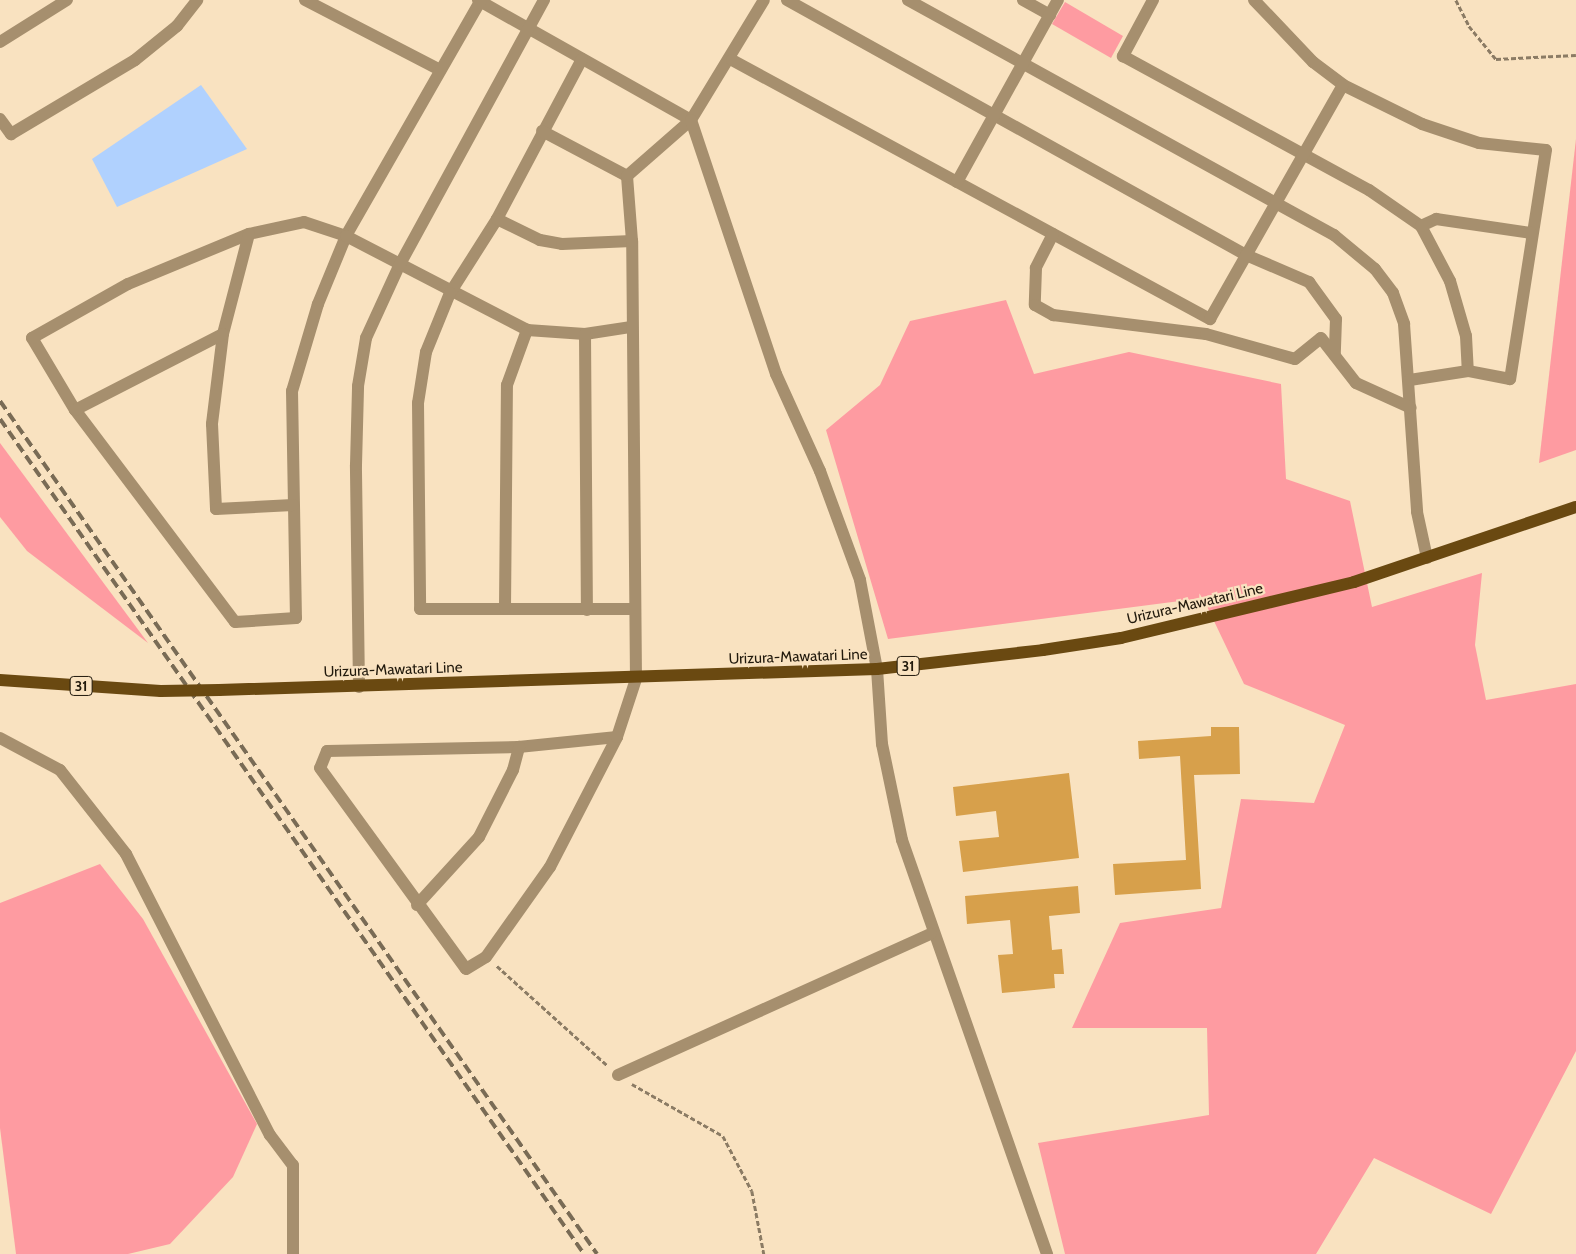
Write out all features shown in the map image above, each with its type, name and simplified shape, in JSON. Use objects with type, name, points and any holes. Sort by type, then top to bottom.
[{"type":"main road","name":"Urizura-Mawatari Line","points":[[0,680],[161,691],[636,679],[877,669],[1121,638],[1287,600],[1426,558],[1576,507]]},
{"type":"street","points":[[0,42],[67,0]]},
{"type":"street","points":[[0,119],[11,134],[127,65],[177,26],[197,0]]},
{"type":"street","points":[[305,0],[440,70]]},
{"type":"street","points":[[631,327],[584,334],[527,330],[399,266],[346,236],[304,222],[249,234],[128,284],[32,338],[75,410],[235,622],[296,618],[292,391],[318,304],[346,236],[479,0],[527,30],[691,120],[776,374],[820,471],[860,580],[877,669],[886,763],[902,840],[931,934],[962,1006],[1047,1254]]},
{"type":"street","points":[[358,687],[358,386],[366,338],[399,266],[544,0]]},
{"type":"street","points":[[627,176],[691,120],[732,60],[764,0]]},
{"type":"street","points":[[787,0],[1246,255],[1309,282],[1336,319],[1335,355]]},
{"type":"street","points":[[908,0],[1358,250],[1393,293],[1404,324],[1410,380],[1417,512],[1426,558]]},
{"type":"street","points":[[1023,0],[1050,15]]},
{"type":"street","points":[[958,182],[1021,62],[1058,0]]},
{"type":"street","points":[[1153,0],[1123,56],[1370,190],[1421,226],[1450,281],[1466,336],[1468,371]]},
{"type":"street","points":[[1254,0],[1313,62],[1343,85],[1422,124],[1479,143],[1546,150],[1531,233],[1510,379],[1468,371],[1410,380]]},
{"type":"street","points":[[582,59],[496,219],[450,292],[426,352],[418,404],[420,609],[634,609]]},
{"type":"street","points":[[732,60],[1210,319],[1276,205],[1302,154],[1343,85]]},
{"type":"street","points":[[542,131],[627,176]]},
{"type":"street","points":[[617,737],[519,747],[327,752],[320,768],[417,905],[466,969],[486,957],[550,867],[617,737],[636,679],[631,327],[632,241],[627,176]]},
{"type":"street","points":[[496,219],[540,240],[562,244],[632,241]]},
{"type":"street","points":[[1421,226],[1436,219],[1531,233]]},
{"type":"street","points":[[249,234],[223,334],[212,424],[216,509],[293,506]]},
{"type":"street","points":[[1053,234],[1036,268],[1035,305],[1053,315],[1206,334],[1295,359],[1321,338],[1356,383],[1411,408]]},
{"type":"street","points":[[505,608],[507,385],[527,330]]},
{"type":"street","points":[[75,410],[223,334]]},
{"type":"street","points":[[584,334],[587,610]]},
{"type":"street","points":[[0,738],[60,770],[126,854],[270,1135],[293,1165],[293,1254]]},
{"type":"street","points":[[417,905],[479,837],[513,770],[519,747]]},
{"type":"street","points":[[618,1075],[931,934]]},
{"type":"path","points":[[1456,0],[1469,26],[1496,59],[1576,55]]},
{"type":"path","points":[[486,957],[618,1075],[723,1136],[752,1191],[764,1254]]},
{"type":"shaded area","points":[[1065,2],[1123,36],[1111,58],[1052,24]]},
{"type":"shaded area","points":[[1576,139],[1576,450],[1539,463]]},
{"type":"shaded area","points":[[1006,300],[1034,374],[1129,352],[1281,384],[1286,479],[1350,501],[1372,607],[1482,573],[1475,645],[1486,700],[1576,684],[1576,1051],[1491,1214],[1374,1158],[1316,1254],[1065,1254],[1038,1143],[1209,1115],[1207,1028],[1072,1028],[1120,923],[1221,908],[1241,799],[1314,803],[1345,725],[1244,684],[1203,598],[888,639],[826,430],[880,385],[910,321]]},
{"type":"shaded area","points":[[0,443],[148,643],[27,551],[0,517]]},
{"type":"shaded area","points":[[100,864],[143,919],[257,1124],[233,1177],[170,1244],[128,1254],[16,1254],[0,1128],[0,903]]},
{"type":"water","points":[[201,85],[247,149],[117,207],[92,159]]},
{"type":"building","points":[[1211,727],[1239,727],[1240,774],[1194,775],[1201,889],[1115,895],[1113,864],[1186,860],[1180,756],[1139,759],[1138,741],[1211,736]]},
{"type":"building","points":[[1069,773],[1079,858],[963,872],[959,841],[999,837],[996,811],[956,816],[953,787]]},
{"type":"building","points":[[1078,886],[1080,913],[1049,916],[1052,950],[1062,949],[1064,974],[1054,974],[1055,988],[1002,993],[998,955],[1013,954],[1010,920],[967,924],[965,896]]},
{"type":"railway","points":[[0,401],[597,1254]]},
{"type":"railway","points":[[0,419],[584,1254]]}]
